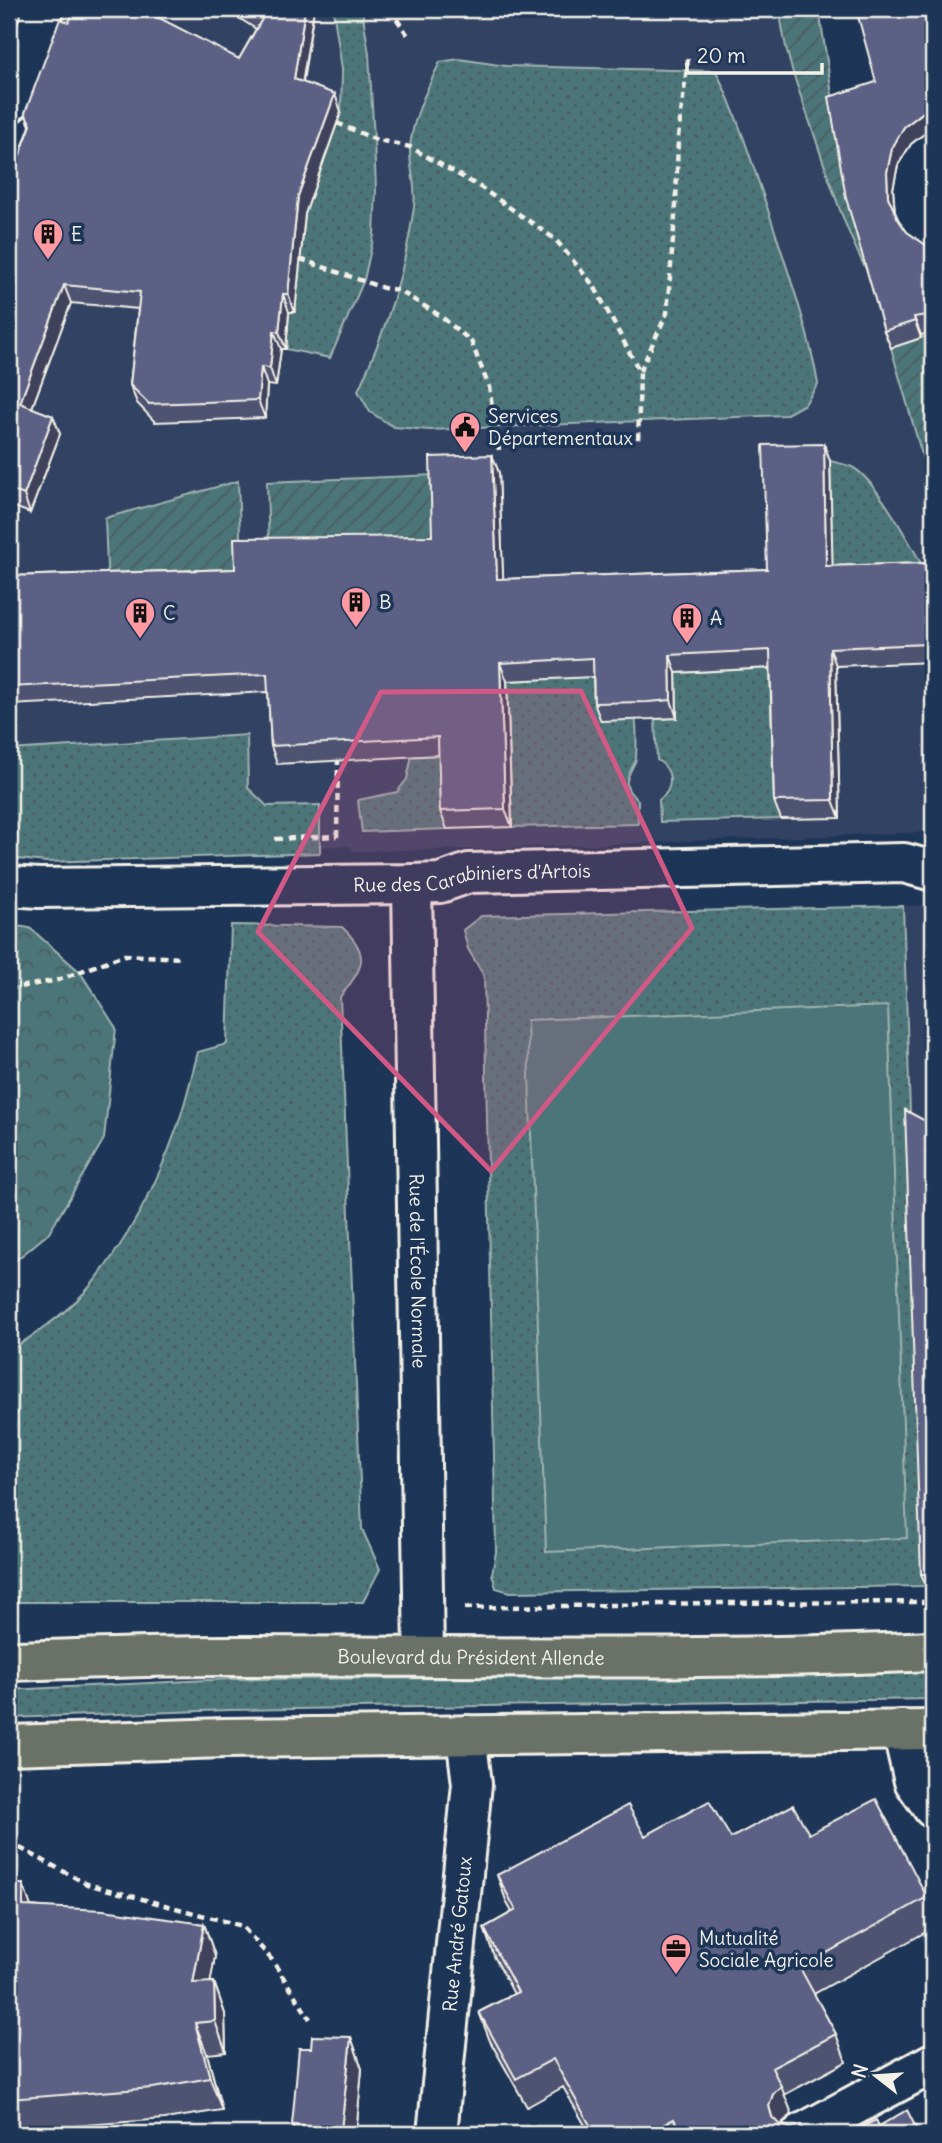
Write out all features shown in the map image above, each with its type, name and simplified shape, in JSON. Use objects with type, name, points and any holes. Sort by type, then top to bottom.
[{"type":"main road","name":"Boulevard du Président Allende","points":[[9,1661],[221,1656],[566,1658],[858,1655],[933,1651]]},
{"type":"main road","points":[[10,1744],[225,1738],[918,1730]]},
{"type":"street","points":[[9,103],[44,9]]},
{"type":"street","name":"Rue des Carabiniers d'Artois","points":[[9,886],[39,888],[412,884],[440,883],[469,873],[904,863],[933,871]]},
{"type":"street","name":"Rue de l'École Normale","points":[[412,884],[424,1656]]},
{"type":"street","points":[[918,1730],[914,1781],[933,1808]]},
{"type":"street","name":"Rue André Gatoux","points":[[436,2134],[472,1784],[466,1735]]},
{"type":"street","points":[[801,2134],[933,2063]]},
{"type":"path","points":[[390,9],[409,37]]},
{"type":"path","points":[[638,444],[640,372],[667,313],[676,204],[678,137],[688,59]]},
{"type":"path","points":[[337,123],[374,139],[410,147],[480,187],[555,239],[594,286],[640,372]]},
{"type":"path","points":[[300,260],[383,288],[398,290],[439,315],[471,341],[489,387],[499,450]]},
{"type":"path","points":[[337,846],[338,761]]},
{"type":"path","points":[[9,989],[58,979],[124,955],[182,958]]},
{"type":"path","points":[[9,1147],[20,1148]]},
{"type":"path","points":[[425,1608],[933,1602]]},
{"type":"path","points":[[9,1848],[10,1744]]},
{"type":"path","points":[[9,1842],[87,1884],[242,1926],[272,1961],[310,2019]]},
{"type":"highlighted area","points":[[581,691],[692,928],[491,1171],[258,932],[381,692]]},
{"type":"shaded area","name":"Services Départementaux","points":[[88,9],[820,9],[835,114],[869,275],[933,493],[933,832],[478,849],[353,851],[350,846],[337,846],[320,847],[320,853],[46,862],[9,858],[9,219]]},
{"type":"shaded area","points":[[933,905],[933,1586],[920,1437],[903,906]]},
{"type":"green space","points":[[333,9],[362,9],[369,54],[376,189],[374,235],[364,280],[330,358],[286,349],[289,312],[295,312],[306,201],[309,201],[341,112],[342,69]]},
{"type":"green space","points":[[780,9],[819,9],[835,114],[869,275],[838,206],[798,88],[788,57]]},
{"type":"green space","points":[[459,59],[506,66],[716,71],[751,159],[809,341],[818,384],[805,404],[785,415],[430,430],[394,427],[370,412],[358,391],[386,323],[410,232],[415,200],[410,155],[411,137],[421,104],[440,62]]},
{"type":"green space","points":[[933,334],[933,478],[929,479],[891,348]]},
{"type":"green space","points":[[830,461],[852,467],[873,486],[931,581],[833,584]]},
{"type":"green space","points":[[436,475],[439,581],[270,586],[267,482]]},
{"type":"green space","points":[[238,481],[242,587],[108,591],[105,518]]},
{"type":"green space","points":[[776,668],[781,819],[660,822],[659,800],[667,791],[670,780],[667,769],[657,760],[655,719],[677,718],[676,673]]},
{"type":"green space","points":[[599,676],[635,719],[636,759],[627,786],[638,800],[638,824],[512,827],[507,681]]},
{"type":"green space","points":[[443,702],[447,829],[362,832],[358,800],[397,792],[407,779],[411,760],[413,706]]},
{"type":"green space","points":[[247,735],[248,788],[267,806],[320,805],[320,853],[46,862],[9,858],[9,750]]},
{"type":"green space","points":[[903,906],[926,1586],[510,1592],[496,1588],[492,1574],[496,1552],[484,976],[468,949],[463,930],[481,916]]},
{"type":"green space","points":[[9,925],[30,928],[80,972],[116,1028],[104,1139],[49,1233],[9,1266]]},
{"type":"green space","points":[[231,925],[342,927],[358,946],[361,954],[359,969],[340,997],[362,1529],[380,1569],[363,1602],[9,1602],[9,1351],[74,1303],[118,1249],[160,1171],[176,1130],[198,1052],[227,1044]]},
{"type":"green space","points":[[888,1006],[907,1538],[546,1552],[527,1020]]},
{"type":"green space","points":[[933,1669],[933,1699],[229,1710],[9,1718],[9,1690],[229,1679],[505,1678]]},
{"type":"building","points":[[74,9],[142,9],[239,59],[262,19],[246,9],[305,9],[294,79],[335,94],[298,196],[288,294],[283,294],[279,332],[274,331],[270,368],[261,367],[258,400],[149,404],[130,385],[140,292],[64,285],[20,403],[53,416],[24,495],[9,489],[9,184],[31,125],[25,113],[60,19],[69,22]]},
{"type":"building","points":[[856,9],[933,9],[933,106],[904,127],[892,148],[887,172],[888,197],[898,219],[907,232],[933,250],[933,314],[914,317],[915,321],[884,331],[846,198],[829,97],[876,82]]},
{"type":"building","points":[[824,444],[826,566],[925,563],[928,644],[830,648],[833,800],[774,801],[770,650],[670,655],[671,700],[648,702],[594,703],[593,658],[500,663],[505,809],[440,811],[438,737],[271,746],[267,674],[9,687],[9,576],[235,569],[234,538],[432,536],[430,457],[492,455],[497,579],[767,569],[763,445]]},
{"type":"building","points":[[905,1110],[933,1125],[933,1574],[921,1574]]},
{"type":"building","name":"Mutualité Sociale Agricole","points":[[876,1799],[927,1897],[800,1968],[836,2034],[772,2068],[781,2086],[773,2094],[769,2106],[772,2117],[780,2125],[791,2128],[801,2125],[806,2134],[681,2134],[674,2119],[646,2134],[595,2134],[553,2059],[516,2079],[479,2012],[518,1992],[484,1928],[516,1910],[497,1875],[628,1805],[645,1836],[709,1801],[731,1838],[793,1805],[809,1834]]},
{"type":"building","points":[[9,1884],[23,1884],[23,1906],[103,1910],[204,1924],[193,1983],[214,1982],[215,2021],[195,2023],[210,2078],[153,2088],[9,2099]]},
{"type":"building","points":[[312,2036],[351,2037],[341,2130],[292,2125],[299,2048],[311,2048]]},
{"type":"building","points":[[907,2110],[919,2134],[848,2134],[876,2120],[879,2126]]},
{"type":"place","name":"E","points":[[48,261]]},
{"type":"place","name":"Services Départementaux","points":[[465,454]]},
{"type":"place","name":"B","points":[[356,629]]},
{"type":"place","name":"C","points":[[140,640]]},
{"type":"place","name":"A","points":[[687,645]]},
{"type":"place","name":"Mutualité Sociale Agricole","points":[[676,1976]]}]
